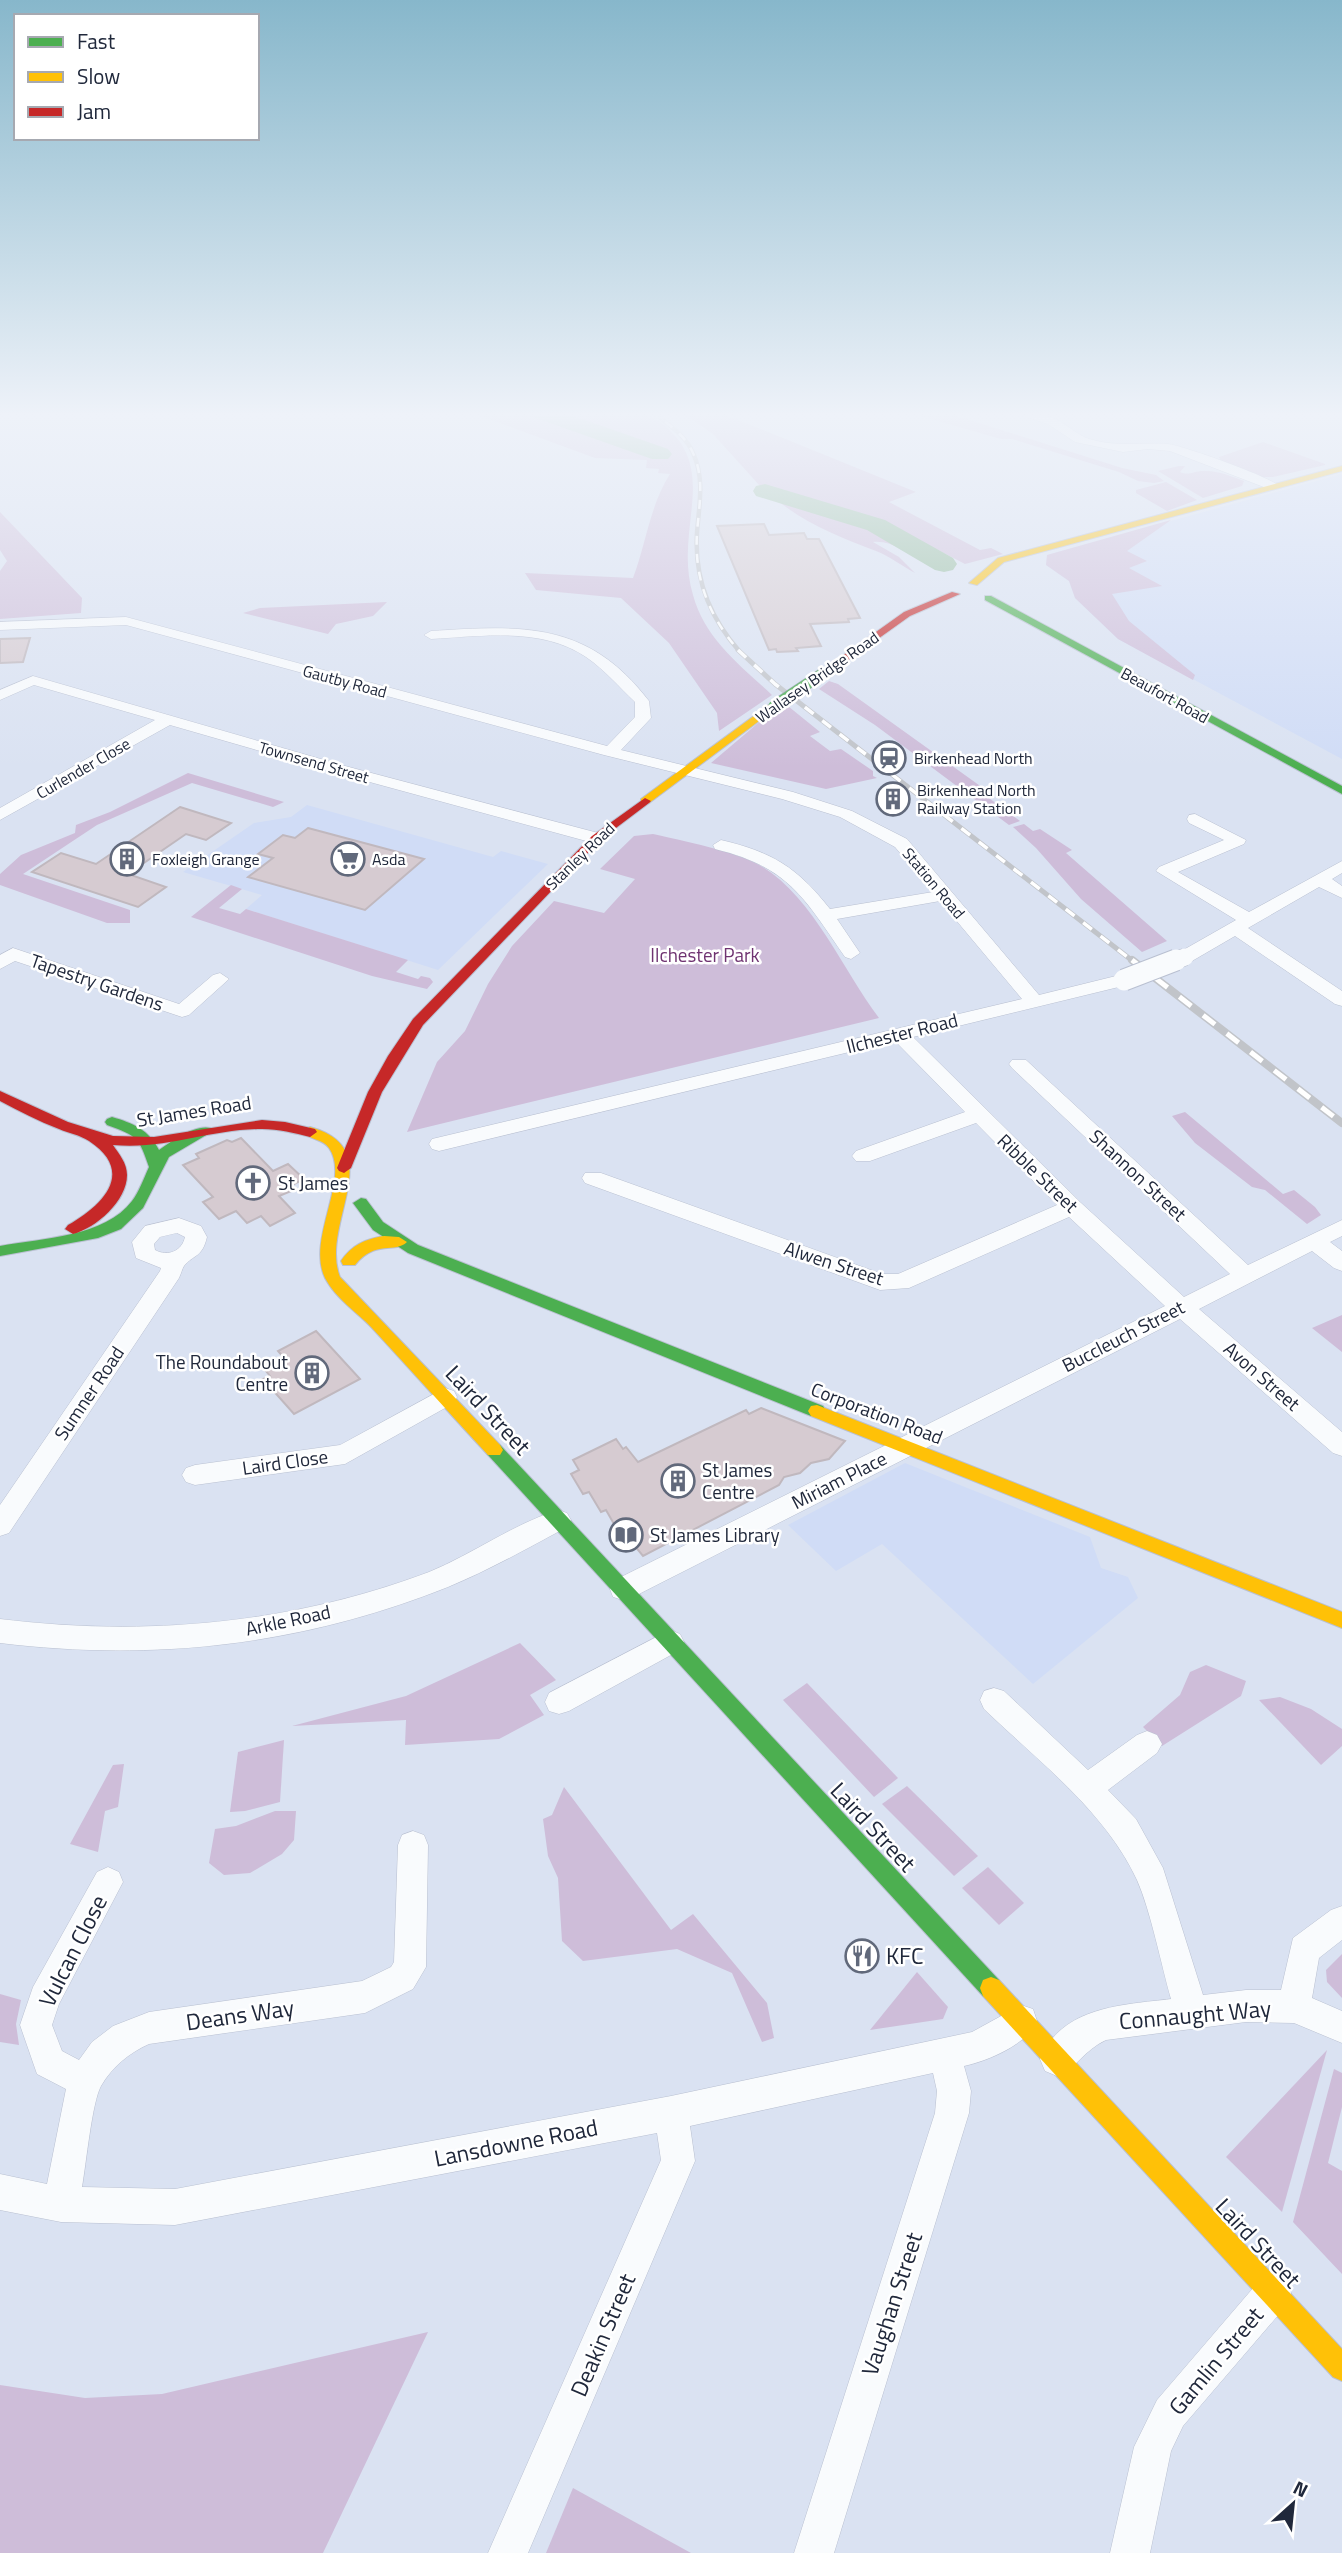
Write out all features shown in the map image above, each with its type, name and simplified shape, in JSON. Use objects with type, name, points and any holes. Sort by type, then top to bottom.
[{"type":"main road","points":[[974,583],[1001,560],[1111,530]]},
{"type":"main road","points":[[955,594],[968,599],[988,598],[993,594],[993,589],[974,583]]},
{"type":"main road","name":"Wallasey Bridge Road","points":[[686,772],[774,706],[907,614],[955,594],[953,590],[959,584],[974,583]]},
{"type":"main road","name":"Beaufort Road","points":[[988,598],[1342,791]]},
{"type":"main road","name":"Stanley Road","points":[[344,1168],[351,1124],[369,1102],[387,1065],[408,1033],[596,838],[686,772]]},
{"type":"main road","name":"Stanley Road","points":[[430,1034],[486,953]]},
{"type":"main road","points":[[0,1086],[47,1100]]},
{"type":"main road","name":"St James Road","points":[[0,1095],[41,1116],[92,1136],[143,1135],[200,1122],[227,1124],[257,1121],[281,1124],[328,1139],[341,1150],[344,1168]]},
{"type":"main road","name":"St James Road","points":[[105,1120],[143,1135]]},
{"type":"main road","name":"St James Road","points":[[317,1135],[331,1135],[351,1124],[377,1120]]},
{"type":"main road","points":[[0,1251],[48,1240],[90,1236],[118,1225],[136,1209],[155,1165],[200,1122]]},
{"type":"main road","points":[[48,1240],[86,1224],[106,1207],[116,1187],[119,1161],[124,1150],[143,1135],[170,1123]]},
{"type":"main road","points":[[351,1124],[373,1139]]},
{"type":"main road","points":[[143,1135],[154,1150],[155,1165]]},
{"type":"main road","points":[[92,1136],[113,1152],[119,1161]]},
{"type":"main road","points":[[344,1168],[327,1236],[328,1266],[335,1284],[371,1317]]},
{"type":"main road","name":"Corporation Road","points":[[349,1261],[353,1230],[363,1196],[368,1217],[398,1242],[1342,1620]]},
{"type":"main road","name":"Corporation Road","points":[[349,1261],[358,1248],[366,1243],[398,1242]]},
{"type":"main road","points":[[349,1261],[357,1295],[371,1317]]},
{"type":"main road","name":"Laird Street","points":[[371,1317],[1342,2368]]},
{"type":"street","name":"Gautby Road","points":[[0,626],[126,621],[686,772]]},
{"type":"street","points":[[431,635],[515,630],[555,637],[588,651],[642,701],[643,719],[610,752]]},
{"type":"street","points":[[0,696],[33,680]]},
{"type":"street","name":"Townsend Street","points":[[33,680],[167,720],[596,838]]},
{"type":"street","name":"Curlender Close","points":[[0,815],[167,720]]},
{"type":"street","name":"Station Road","points":[[686,772],[787,795],[846,814],[901,843],[1034,1001]]},
{"type":"street","points":[[1195,819],[1238,840],[1165,871],[1242,924],[1342,1000]]},
{"type":"street","points":[[744,851],[760,834]]},
{"type":"street","points":[[721,845],[744,851],[779,867],[826,915],[851,953]]},
{"type":"street","name":"Ilchester Road","points":[[439,1144],[1124,980],[1185,957],[1342,866]]},
{"type":"street","points":[[1319,879],[1342,893]]},
{"type":"street","points":[[826,915],[944,895]]},
{"type":"street","name":"Tapestry Gardens","points":[[4,955],[205,1018]]},
{"type":"street","name":"Tapestry Gardens","points":[[182,1011],[220,979]]},
{"type":"street","name":"Ribble Street","points":[[899,1034],[978,1115],[1181,1307]]},
{"type":"street","name":"Shannon Street","points":[[1006,1082],[1025,1069],[1246,1276]]},
{"type":"street","points":[[863,1156],[978,1115]]},
{"type":"street","name":"Alwen Street","points":[[593,1178],[880,1282],[901,1282],[1072,1206]]},
{"type":"street","name":"Buccleuch Street","points":[[905,1447],[1342,1227]]},
{"type":"street","points":[[1314,1241],[1342,1263]]},
{"type":"street","name":"Sumner Road","points":[[0,1526],[171,1272],[175,1259]]},
{"type":"street","name":"Avon Street","points":[[1181,1307],[1342,1446]]},
{"type":"street","name":"Laird Close","points":[[195,1475],[345,1454],[445,1397]]},
{"type":"street","name":"Miriam Place","points":[[623,1589],[905,1447]]},
{"type":"street","name":"Arkle Road","points":[[0,1631],[87,1641],[145,1641],[259,1628],[387,1597],[440,1578],[558,1520]]},
{"type":"street","points":[[559,1702],[670,1642]]},
{"type":"street","points":[[994,1700],[1087,1788],[1125,1829],[1152,1878],[1192,2014]]},
{"type":"street","points":[[1087,1788],[1147,1744]]},
{"type":"street","name":"Deans Way","points":[[61,2204],[84,2081],[104,2054],[125,2038],[149,2028],[365,1997],[402,1978],[410,1967],[413,1845]]},
{"type":"street","name":"Vulcan Close","points":[[84,2081],[49,2062],[36,2025],[44,1998],[108,1882]]},
{"type":"street","points":[[1294,2007],[1304,1949],[1342,1920]]},
{"type":"street","name":"Connaught Way","points":[[1057,2059],[1078,2036],[1104,2024],[1246,2006],[1294,2007],[1342,2027]]},
{"type":"street","name":"Lansdowne Road","points":[[0,2192],[61,2204],[175,2207],[671,2113],[977,2047],[1021,2021]]},
{"type":"street","name":"Vaughan Street","points":[[814,2553],[952,2113],[954,2091],[944,2053]]},
{"type":"street","name":"Deakin Street","points":[[508,2553],[678,2161],[671,2113]]},
{"type":"street","name":"Gamlin Street","points":[[1130,2553],[1153,2447],[1170,2413],[1273,2293]]},
{"type":"shaded area","points":[[1138,530],[1342,530],[1342,759],[1118,639],[1075,598],[1069,581],[1046,565],[1047,555]]},
{"type":"shaded area","points":[[307,805],[493,857],[501,851],[548,864],[438,970],[246,909],[262,895],[183,872],[254,823],[291,817]]},
{"type":"shaded area","points":[[905,1463],[1090,1537],[1101,1568],[1128,1577],[1138,1598],[1033,1684],[882,1544],[836,1571],[788,1525]]},
{"type":"green space","points":[[0,530],[17,530],[82,598],[81,613],[0,619],[0,571],[7,561],[0,550]]},
{"type":"green space","points":[[648,530],[689,530],[688,568],[693,595],[706,625],[736,662],[772,695],[719,731],[717,713],[669,643],[621,598],[536,590],[525,573],[633,578]]},
{"type":"green space","points":[[825,530],[875,530],[926,557],[887,543],[873,542],[899,557],[915,573],[881,553]]},
{"type":"green space","points":[[891,530],[942,530],[980,550],[991,548],[1003,554],[965,564],[936,549],[930,551]]},
{"type":"green space","points":[[1135,530],[1157,530],[1127,551],[1147,561],[1129,568],[1162,586],[1112,594],[1129,621],[1195,675],[1193,680],[1118,639],[1075,598],[1069,581],[1046,565],[1047,555]]},
{"type":"green space","points":[[387,602],[373,616],[336,624],[328,634],[243,613],[260,608]]},
{"type":"green space","points":[[829,681],[838,684],[983,788],[978,790],[1020,821],[1009,825],[875,725],[819,689]]},
{"type":"green space","points":[[783,702],[820,732],[810,736],[830,751],[841,749],[873,771],[873,776],[877,778],[826,789],[711,763]]},
{"type":"green space","points":[[188,773],[284,802],[273,807],[192,783],[97,825],[23,874],[130,910],[130,923],[107,923],[0,885],[0,874],[21,855],[75,833],[76,825],[110,812]]},
{"type":"green space","points":[[1024,824],[1033,831],[1040,829],[1072,850],[1066,853],[1167,941],[1142,952],[1081,899],[1036,848],[1013,827]]},
{"type":"green space","name":"Ilchester Park","points":[[653,834],[737,856],[761,866],[780,880],[812,916],[879,1018],[407,1132],[437,1062],[465,1031],[488,984],[512,946],[554,901],[604,913],[635,879],[600,869],[634,836]]},
{"type":"green space","points":[[231,885],[242,889],[219,908],[240,914],[246,909],[408,960],[396,972],[418,979],[421,976],[430,978],[433,982],[427,989],[372,976],[191,917]]},
{"type":"green space","points":[[1185,1112],[1283,1194],[1294,1190],[1321,1215],[1307,1224],[1265,1190],[1252,1187],[1195,1143],[1172,1116]]},
{"type":"green space","points":[[1342,1315],[1342,1352],[1312,1328]]},
{"type":"green space","points":[[520,1643],[556,1680],[530,1695],[544,1715],[499,1739],[405,1745],[406,1720],[292,1726],[406,1696]]},
{"type":"green space","points":[[1206,1665],[1246,1681],[1241,1696],[1162,1746],[1143,1727],[1180,1695],[1190,1672]]},
{"type":"green space","points":[[807,1683],[898,1778],[874,1797],[783,1700]]},
{"type":"green space","points":[[1280,1697],[1311,1709],[1342,1729],[1342,1746],[1321,1765],[1259,1700]]},
{"type":"green space","points":[[284,1740],[280,1802],[230,1812],[238,1752]]},
{"type":"green space","points":[[124,1764],[118,1807],[105,1811],[98,1852],[70,1844],[113,1765]]},
{"type":"green space","points":[[907,1786],[978,1856],[954,1876],[882,1804]]},
{"type":"green space","points":[[564,1787],[671,1930],[693,1914],[767,2003],[774,2038],[762,2042],[732,1973],[677,1949],[583,1961],[562,1941],[558,1878],[548,1856],[543,1819],[552,1815]]},
{"type":"green space","points":[[275,1811],[296,1811],[294,1840],[282,1854],[250,1873],[224,1875],[209,1863],[215,1829],[236,1826]]},
{"type":"green space","points":[[988,1867],[1024,1903],[999,1925],[962,1888]]},
{"type":"green space","points":[[1342,1954],[1342,1998],[1327,1982],[1326,1970]]},
{"type":"green space","points":[[917,1972],[948,2007],[943,2019],[870,2030]]},
{"type":"green space","points":[[0,1994],[21,2000],[16,2024],[19,2045],[0,2042]]},
{"type":"green space","points":[[1327,2050],[1282,2212],[1226,2157]]},
{"type":"green space","points":[[1334,2069],[1342,2073],[1342,2107],[1328,2163],[1342,2171],[1342,2274],[1293,2222]]},
{"type":"green space","points":[[428,2332],[323,2553],[0,2553],[0,2385],[85,2398],[162,2394]]},
{"type":"green space","points":[[573,2488],[691,2553],[546,2553]]},
{"type":"building","points":[[719,530],[767,530],[769,535],[804,533],[807,539],[819,539],[860,618],[848,619],[849,622],[810,624],[821,646],[796,648],[798,651],[769,650]]},
{"type":"building","points":[[30,638],[23,662],[0,663],[0,639]]},
{"type":"building","name":"Foxleigh Grange","points":[[180,807],[231,823],[206,840],[186,834],[128,874],[166,887],[138,907],[32,872],[61,853],[96,864]]},
{"type":"building","name":"Asda","points":[[308,828],[424,859],[365,910],[248,877],[273,858],[258,854],[283,835],[295,838]]},
{"type":"building","name":"St James","points":[[241,1138],[273,1171],[288,1164],[304,1179],[288,1187],[291,1191],[279,1196],[295,1213],[270,1226],[261,1216],[247,1223],[236,1211],[219,1219],[203,1202],[213,1197],[183,1165],[199,1158],[196,1154],[227,1140],[232,1142]]},
{"type":"building","name":"The Roundabout Centre","points":[[316,1331],[360,1379],[294,1414],[263,1379],[270,1376],[266,1371],[286,1360],[278,1351]]},
{"type":"building","name":"St James Centre","points":[[761,1408],[845,1441],[829,1459],[811,1463],[800,1473],[784,1477],[779,1485],[643,1556],[621,1529],[618,1531],[606,1510],[601,1512],[589,1492],[583,1494],[571,1474],[579,1470],[573,1460],[616,1439],[638,1462],[746,1410],[749,1414]]},
{"type":"waterway","points":[[885,530],[944,564]]},
{"type":"railway","points":[[697,530],[698,566],[706,597],[720,625],[739,651]]},
{"type":"railway","points":[[739,651],[775,684],[1134,962]]},
{"type":"railway","points":[[1132,960],[1342,1123]]},
{"type":"traffic: fast","points":[[988,598],[1342,791]]},
{"type":"traffic: fast","points":[[774,706],[822,674]]},
{"type":"traffic: fast","points":[[112,1122],[142,1136],[151,1148],[155,1165]]},
{"type":"traffic: fast","points":[[0,1251],[98,1233],[116,1225],[138,1204],[163,1154],[178,1143],[206,1131]]},
{"type":"traffic: fast","points":[[361,1203],[378,1226],[413,1249],[817,1411]]},
{"type":"traffic: fast","points":[[494,1450],[991,1988]]},
{"type":"traffic: slow","points":[[974,583],[1001,560],[1112,530]]},
{"type":"traffic: slow","points":[[645,801],[774,706]]},
{"type":"traffic: slow","points":[[310,1132],[332,1141],[341,1155],[341,1185],[327,1254],[329,1268],[337,1285],[374,1320],[494,1450]]},
{"type":"traffic: slow","points":[[349,1261],[359,1250],[371,1244],[399,1242]]},
{"type":"traffic: slow","points":[[817,1411],[1342,1620]]},
{"type":"traffic: slow","points":[[991,1988],[1342,2368]]},
{"type":"traffic: jam","points":[[822,674],[907,614],[955,594]]},
{"type":"traffic: jam","points":[[344,1168],[375,1092],[418,1022],[596,838],[645,801]]},
{"type":"traffic: jam","points":[[0,1095],[63,1126],[113,1140],[154,1142],[240,1126],[262,1125],[285,1126],[310,1132]]},
{"type":"traffic: jam","points":[[73,1229],[101,1210],[118,1186],[120,1174],[117,1161],[108,1148],[92,1136]]},
{"type":"place","name":"Birkenhead North","points":[[889,758]]},
{"type":"place","name":"Birkenhead North Railway Station","points":[[893,799]]},
{"type":"place","name":"Foxleigh Grange","points":[[127,859]]},
{"type":"place","name":"Asda","points":[[348,859]]},
{"type":"place","name":"St James","points":[[253,1183]]},
{"type":"place","name":"The Roundabout Centre","points":[[312,1373]]},
{"type":"place","name":"St James Centre","points":[[678,1481]]},
{"type":"place","name":"St James Library","points":[[626,1535]]},
{"type":"place","name":"KFC","points":[[862,1956]]}]
